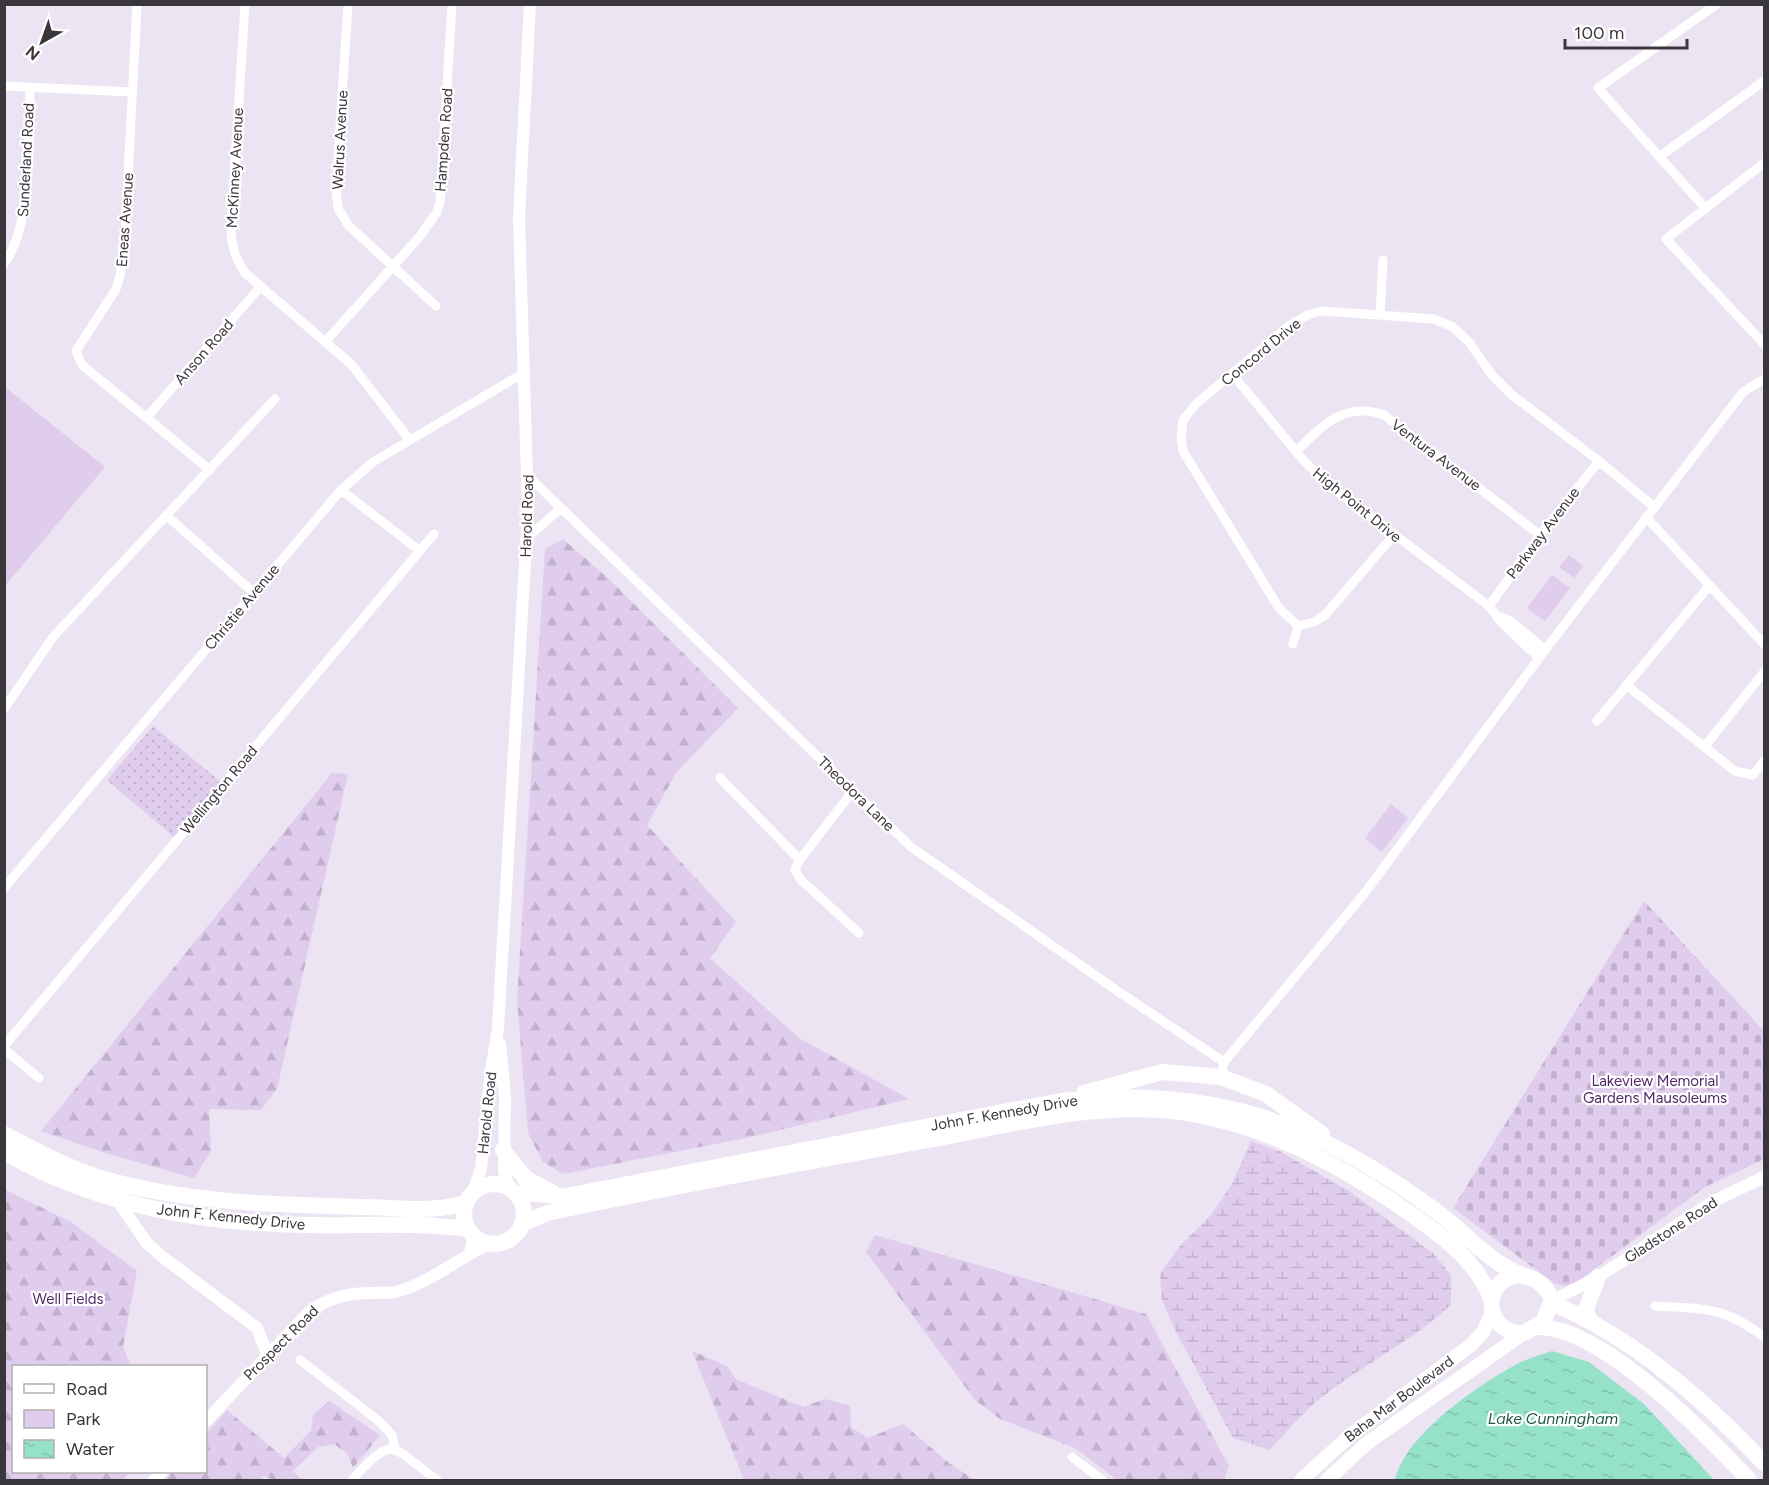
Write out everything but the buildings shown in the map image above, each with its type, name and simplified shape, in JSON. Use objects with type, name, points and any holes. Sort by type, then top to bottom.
[{"type":"highway","points":[[1061,1101],[1162,1072],[1222,1069],[1293,1112],[1354,1158]]},
{"type":"highway","name":"John F. Kennedy Drive","points":[[4,1134],[50,1158],[103,1179],[153,1191],[276,1205],[435,1208],[469,1199],[488,1185],[500,1185],[513,1192],[566,1196],[1061,1101],[1148,1098],[1215,1104],[1282,1123],[1354,1158],[1437,1212],[1499,1264],[1542,1284]]},
{"type":"highway","name":"John F. Kennedy Drive","points":[[4,1152],[33,1168],[117,1200],[178,1213],[274,1224],[436,1225],[471,1232],[489,1244],[511,1239],[522,1224],[547,1213],[874,1149],[1067,1115],[1149,1109],[1208,1117],[1274,1137],[1334,1164],[1411,1214],[1455,1248],[1480,1273],[1492,1306],[1504,1329],[1531,1330],[1550,1327],[1569,1333],[1608,1355],[1671,1404],[1749,1480]]},
{"type":"highway","points":[[503,1150],[525,1178],[539,1187],[566,1196]]},
{"type":"highway","points":[[513,1192],[523,1208],[522,1224]]},
{"type":"highway","points":[[469,1199],[464,1214],[471,1232]]},
{"type":"highway","points":[[1492,1306],[1503,1280],[1524,1276]]},
{"type":"highway","points":[[1589,1319],[1586,1309],[1598,1277]]},
{"type":"highway","points":[[1542,1284],[1552,1302],[1589,1319],[1631,1347],[1702,1401],[1764,1462]]},
{"type":"highway","points":[[1531,1330],[1545,1318],[1552,1302]]},
{"type":"main road","name":"Harold Road","points":[[469,1199],[481,1169],[491,1070],[498,1028],[527,538],[529,477],[522,374],[519,217],[530,4]]},
{"type":"main road","name":"Harold Road","points":[[498,1028],[505,1096],[504,1176],[513,1192]]},
{"type":"main road","name":"Gladstone Road","points":[[1552,1302],[1598,1277],[1714,1201],[1764,1177]]},
{"type":"main road","points":[[117,1200],[141,1235],[160,1256],[257,1328],[268,1356]]},
{"type":"main road","points":[[470,1253],[471,1232]]},
{"type":"main road","name":"Prospect Road","points":[[207,1420],[322,1302],[340,1295],[397,1292],[428,1280],[470,1253],[489,1244]]},
{"type":"main road","points":[[1542,1284],[1579,1287]]},
{"type":"main road","name":"Baha Mar Boulevard","points":[[1301,1480],[1346,1438],[1471,1345],[1483,1332],[1492,1306]]},
{"type":"main road","name":"Baha Mar Boulevard","points":[[1327,1480],[1367,1443],[1531,1330]]},
{"type":"street","name":"Eneas Avenue","points":[[137,4],[125,235],[120,276],[116,289],[76,351],[82,365],[210,470]]},
{"type":"street","name":"McKinney Avenue","points":[[245,4],[231,242],[237,261],[245,273],[326,341],[367,381],[409,439]]},
{"type":"street","name":"Walrus Avenue","points":[[348,4],[336,190],[338,208],[348,225],[436,306]]},
{"type":"street","name":"Hampden Road","points":[[326,341],[430,222],[440,202],[452,4]]},
{"type":"street","points":[[1706,209],[1598,88],[1717,4]]},
{"type":"street","points":[[1659,157],[1764,81]]},
{"type":"street","name":"Sunderland Road","points":[[4,86],[132,92]]},
{"type":"street","name":"Sunderland Road","points":[[4,264],[17,241],[23,220],[30,88]]},
{"type":"street","points":[[1764,163],[1666,239],[1764,344]]},
{"type":"street","points":[[1380,314],[1383,260]]},
{"type":"street","name":"Anson Road","points":[[147,417],[261,286]]},
{"type":"street","name":"Concord Drive","points":[[1298,626],[1279,608],[1183,451],[1181,439],[1183,420],[1197,403],[1290,325],[1310,314],[1322,311],[1380,314],[1434,319],[1453,327],[1469,342],[1496,380],[1512,395],[1599,460],[1654,507]]},
{"type":"street","name":"Christie Avenue","points":[[4,888],[341,490],[373,462],[522,374]]},
{"type":"street","name":"High Point Drive","points":[[1233,375],[1329,485],[1498,615],[1512,622],[1542,654]]},
{"type":"street","points":[[1222,1069],[1364,894],[1542,654],[1743,392],[1764,379]]},
{"type":"street","points":[[4,709],[53,637],[275,399]]},
{"type":"street","name":"Ventura Avenue","points":[[1297,451],[1317,430],[1338,416],[1349,411],[1368,409],[1384,415],[1540,535]]},
{"type":"street","name":"Parkway Avenue","points":[[1489,606],[1540,535],[1599,460]]},
{"type":"street","name":"Theodora Lane","points":[[529,477],[887,826],[934,864],[1222,1069]]},
{"type":"street","points":[[341,490],[420,551]]},
{"type":"street","points":[[527,538],[561,508]]},
{"type":"street","points":[[166,515],[254,593]]},
{"type":"street","points":[[1646,518],[1764,644]]},
{"type":"street","name":"Wellington Road","points":[[4,1047],[434,534]]},
{"type":"street","points":[[1293,644],[1298,626],[1314,622],[1325,615],[1393,536]]},
{"type":"street","points":[[1597,721],[1710,585]]},
{"type":"street","points":[[1704,746],[1764,672]]},
{"type":"street","points":[[1626,685],[1735,771],[1753,775],[1764,761]]},
{"type":"street","points":[[720,778],[800,860]]},
{"type":"street","points":[[852,792],[800,860],[795,870],[801,880],[859,933]]},
{"type":"street","points":[[4,1047],[39,1078]]},
{"type":"street","points":[[1655,1306],[1724,1312],[1741,1320],[1764,1337]]},
{"type":"street","points":[[300,1360],[379,1421],[392,1435],[395,1449],[437,1480]]},
{"type":"street","points":[[352,1480],[378,1452],[395,1449]]},
{"type":"street","points":[[1072,1457],[1102,1480]]},
{"type":"green space","points":[[5,387],[105,467],[5,586]]},
{"type":"green space","points":[[563,539],[608,578],[738,708],[676,773],[647,825],[736,922],[710,958],[799,1038],[909,1099],[751,1137],[563,1174],[543,1162],[528,1133],[517,1000],[545,549]]},
{"type":"green space","points":[[1569,555],[1583,566],[1574,578],[1559,567]]},
{"type":"green space","points":[[1552,575],[1570,588],[1545,621],[1527,608]]},
{"type":"green space","points":[[153,726],[222,783],[175,838],[107,780]]},
{"type":"green space","points":[[332,773],[348,774],[277,1089],[261,1110],[209,1109],[211,1151],[194,1178],[102,1152],[41,1131]]},
{"type":"green space","points":[[1391,804],[1408,818],[1382,852],[1365,838]]},
{"type":"green space","name":"Lakeview Memorial Gardens Mausoleums","points":[[1644,901],[1764,1031],[1764,1159],[1705,1187],[1577,1282],[1565,1286],[1554,1283],[1453,1208]]},
{"type":"green space","points":[[1251,1141],[1279,1151],[1349,1191],[1434,1254],[1451,1275],[1451,1305],[1420,1330],[1322,1397],[1270,1450],[1233,1438],[1175,1330],[1162,1300],[1160,1274],[1179,1247],[1210,1216],[1232,1184]]},
{"type":"green space","name":"Well Fields","points":[[4,1189],[71,1222],[137,1271],[123,1347],[131,1365],[12,1365],[12,1473],[129,1473],[123,1480],[5,1480]]},
{"type":"green space","points":[[875,1235],[1146,1314],[1229,1466],[1224,1480],[1117,1480],[1075,1448],[1000,1419],[975,1400],[866,1252]]},
{"type":"green space","points":[[692,1351],[727,1366],[736,1379],[803,1407],[825,1399],[850,1406],[851,1427],[868,1438],[903,1424],[949,1463],[975,1480],[744,1480]]},
{"type":"green space","points":[[329,1401],[380,1435],[353,1468],[347,1453],[334,1444],[318,1447],[293,1471],[302,1480],[274,1480],[264,1476],[259,1480],[164,1480],[171,1473],[207,1473],[207,1433],[227,1410],[284,1458],[311,1431],[313,1415]]},
{"type":"water","name":"Lake Cunningham","points":[[1552,1351],[1589,1362],[1644,1404],[1714,1480],[1395,1480],[1413,1446],[1445,1413],[1501,1373],[1521,1362]]}]
